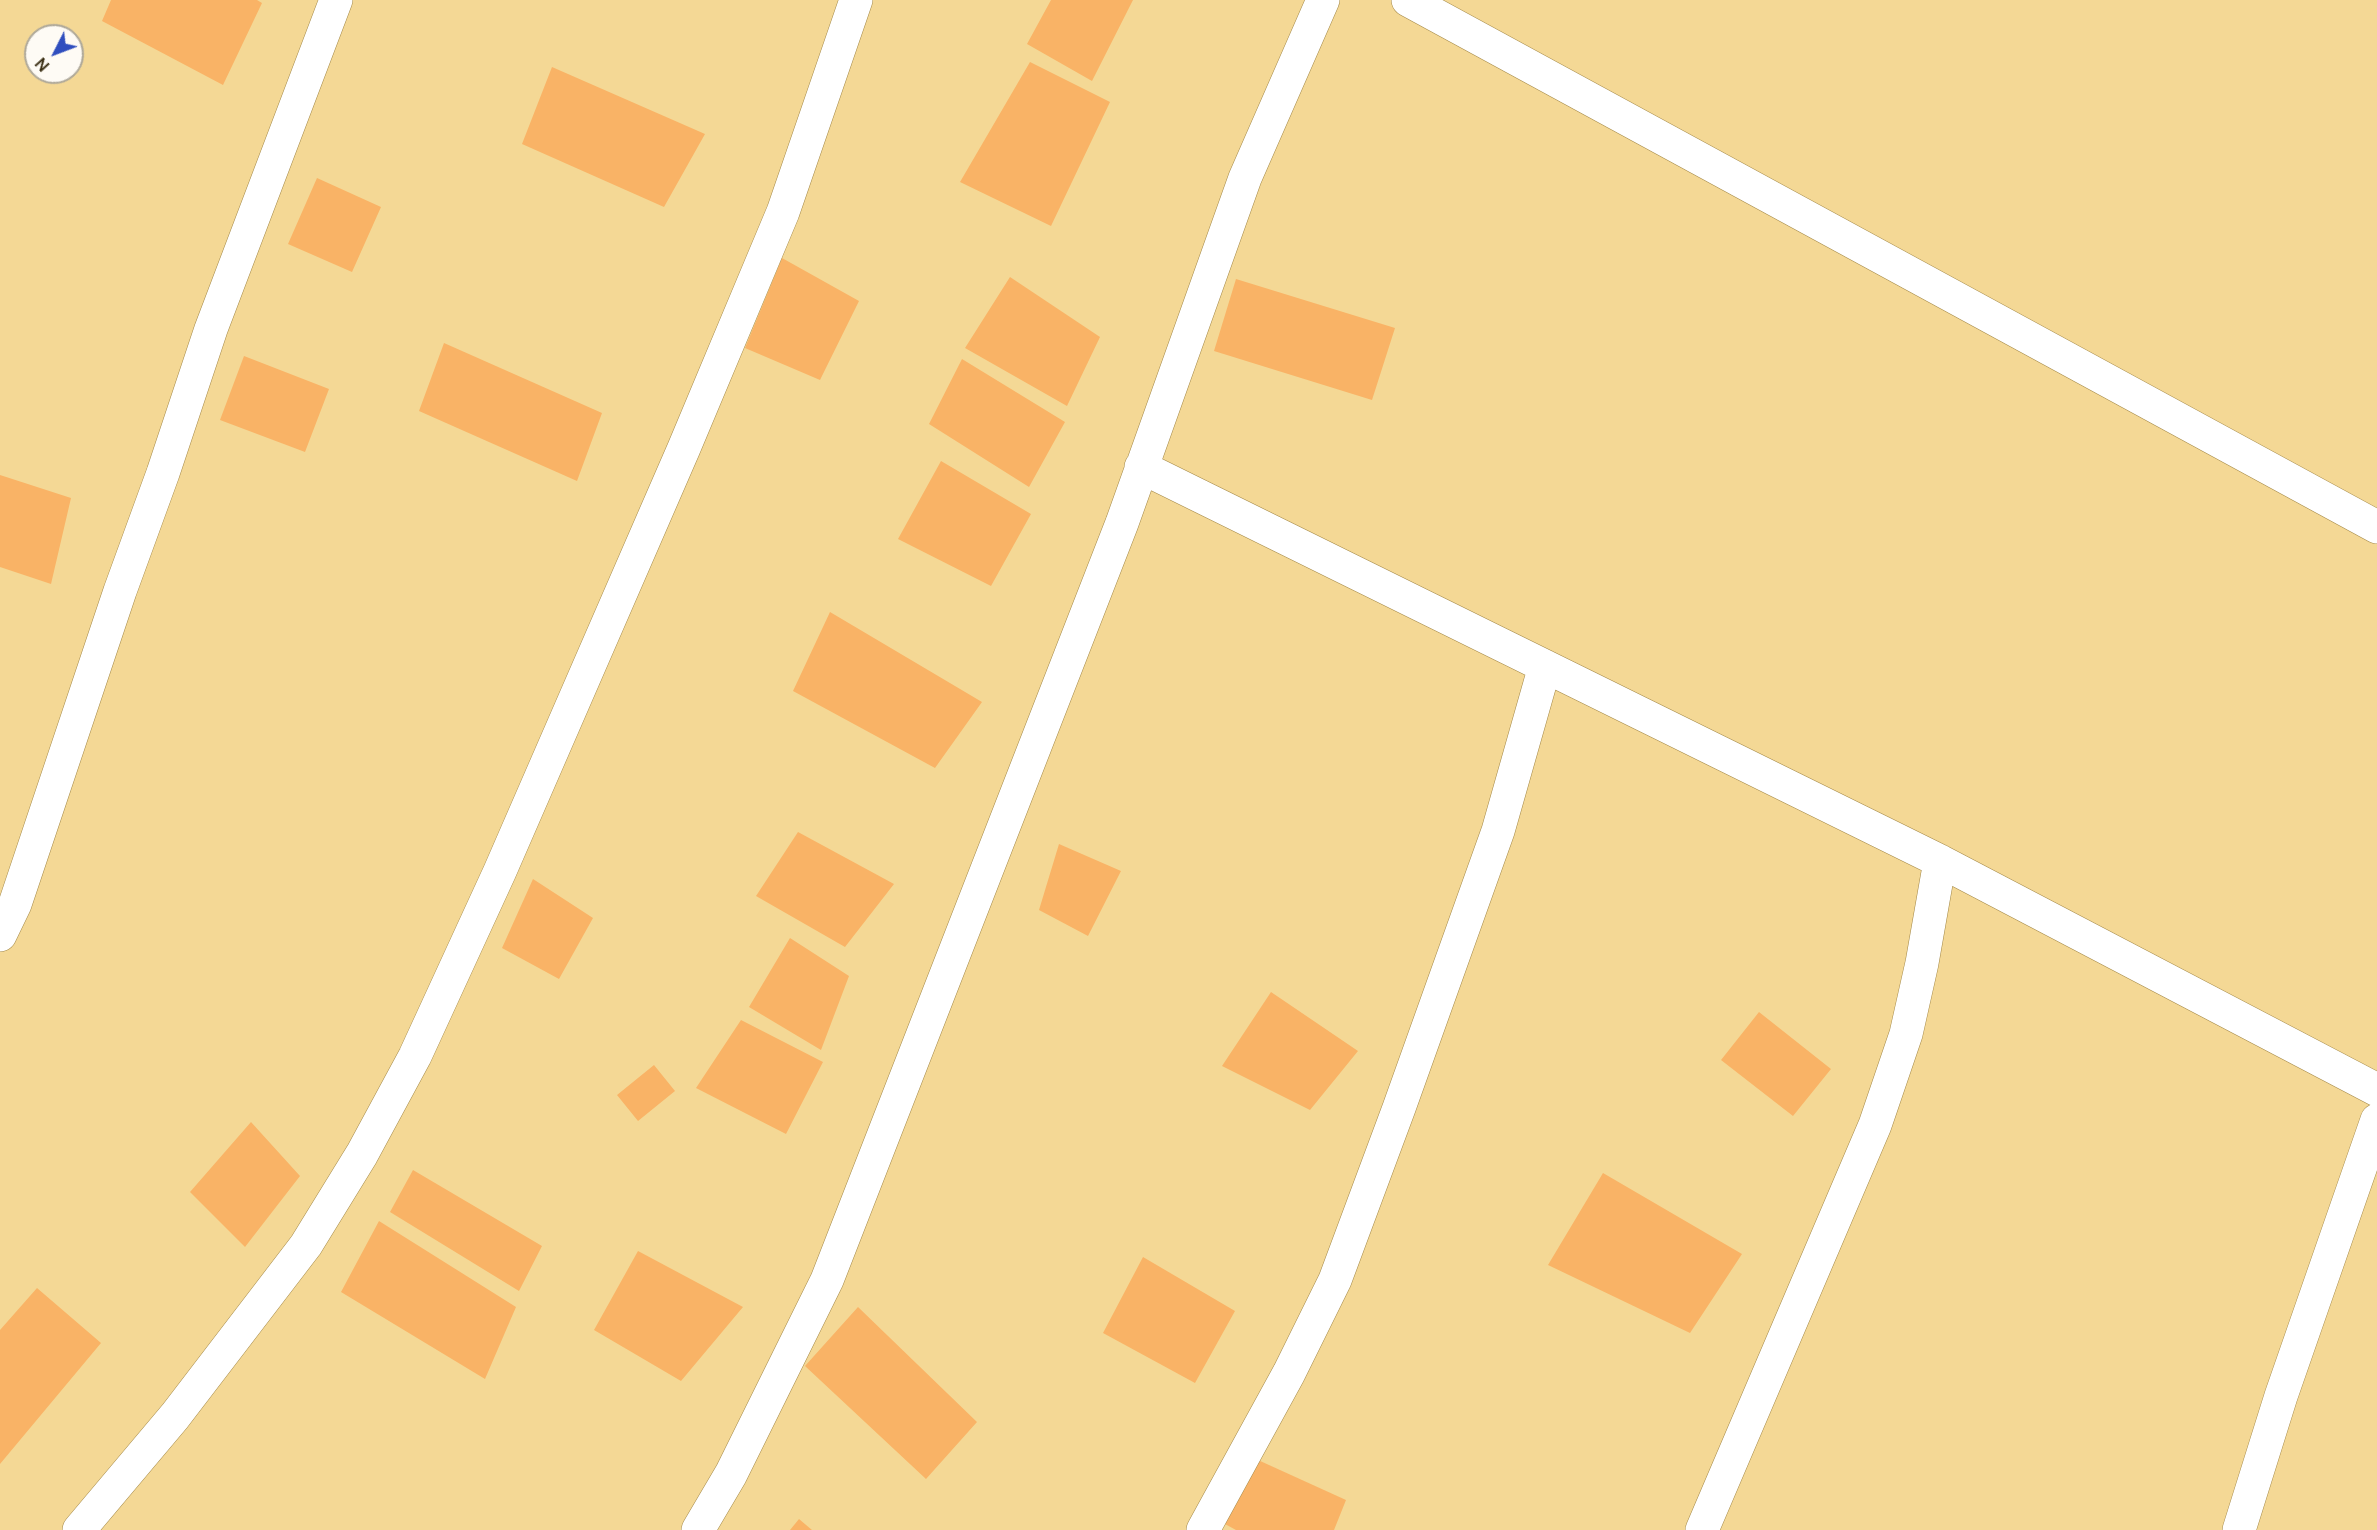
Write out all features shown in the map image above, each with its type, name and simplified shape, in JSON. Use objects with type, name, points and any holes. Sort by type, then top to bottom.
[{"type":"street","points":[[0,935],[15,904],[211,329],[336,0]]},
{"type":"street","points":[[79,1530],[175,1416],[306,1245],[362,1154],[415,1056],[500,871],[684,448],[783,212],[856,0]]},
{"type":"street","points":[[698,1530],[731,1474],[827,1280],[1118,534],[1245,178],[1323,0]]},
{"type":"street","points":[[1408,0],[2377,527]]},
{"type":"street","points":[[1141,467],[1940,861],[2377,1090]]},
{"type":"street","points":[[1203,1530],[1289,1373],[1335,1280],[1498,831],[1545,666]]},
{"type":"street","points":[[1702,1530],[1875,1125],[1906,1034],[1922,963],[1940,861]]},
{"type":"street","points":[[2239,1530],[2281,1395],[2377,1120]]},
{"type":"building","points":[[111,0],[257,0],[262,3],[223,85],[102,21]]},
{"type":"building","points":[[1051,0],[1133,0],[1092,81],[1027,44]]},
{"type":"building","points":[[1030,62],[1110,102],[1051,226],[960,182]]},
{"type":"building","points":[[552,67],[705,134],[664,207],[522,144]]},
{"type":"building","points":[[317,178],[381,207],[352,272],[288,244]]},
{"type":"building","points":[[782,258],[859,301],[820,380],[745,348]]},
{"type":"building","points":[[1010,277],[1100,337],[1067,406],[965,348]]},
{"type":"building","points":[[1236,279],[1395,328],[1372,400],[1214,351]]},
{"type":"building","points":[[444,343],[602,413],[577,481],[419,411]]},
{"type":"building","points":[[244,356],[329,389],[305,452],[220,420]]},
{"type":"building","points":[[962,359],[1065,422],[1029,487],[929,424]]},
{"type":"building","points":[[941,461],[1031,514],[991,586],[898,539]]},
{"type":"building","points":[[0,475],[71,498],[51,584],[0,567]]},
{"type":"building","points":[[830,612],[982,702],[935,768],[793,691]]},
{"type":"building","points":[[798,832],[894,884],[845,947],[756,896]]},
{"type":"building","points":[[1059,844],[1121,871],[1088,936],[1039,910]]},
{"type":"building","points":[[533,879],[593,918],[559,979],[502,948]]},
{"type":"building","points":[[790,938],[849,976],[821,1050],[749,1007]]},
{"type":"building","points":[[1271,992],[1358,1051],[1310,1110],[1222,1066]]},
{"type":"building","points":[[1759,1012],[1831,1069],[1793,1116],[1721,1060]]},
{"type":"building","points":[[741,1020],[823,1062],[786,1134],[696,1088]]},
{"type":"building","points":[[654,1065],[675,1091],[638,1121],[617,1095]]},
{"type":"building","points":[[251,1122],[300,1176],[245,1247],[190,1192]]},
{"type":"building","points":[[413,1170],[542,1246],[519,1291],[390,1212]]},
{"type":"building","points":[[1603,1173],[1742,1254],[1690,1333],[1548,1265]]},
{"type":"building","points":[[379,1221],[516,1307],[485,1379],[341,1292]]},
{"type":"building","points":[[638,1251],[743,1307],[681,1381],[594,1330]]},
{"type":"building","points":[[1143,1257],[1235,1311],[1195,1383],[1103,1333]]},
{"type":"building","points":[[37,1288],[101,1343],[0,1464],[0,1330]]},
{"type":"building","points":[[858,1307],[977,1422],[926,1479],[805,1366]]},
{"type":"building","points":[[1258,1460],[1346,1500],[1334,1530],[1236,1530],[1225,1524]]},
{"type":"building","points":[[799,1519],[812,1530],[790,1530]]}]
